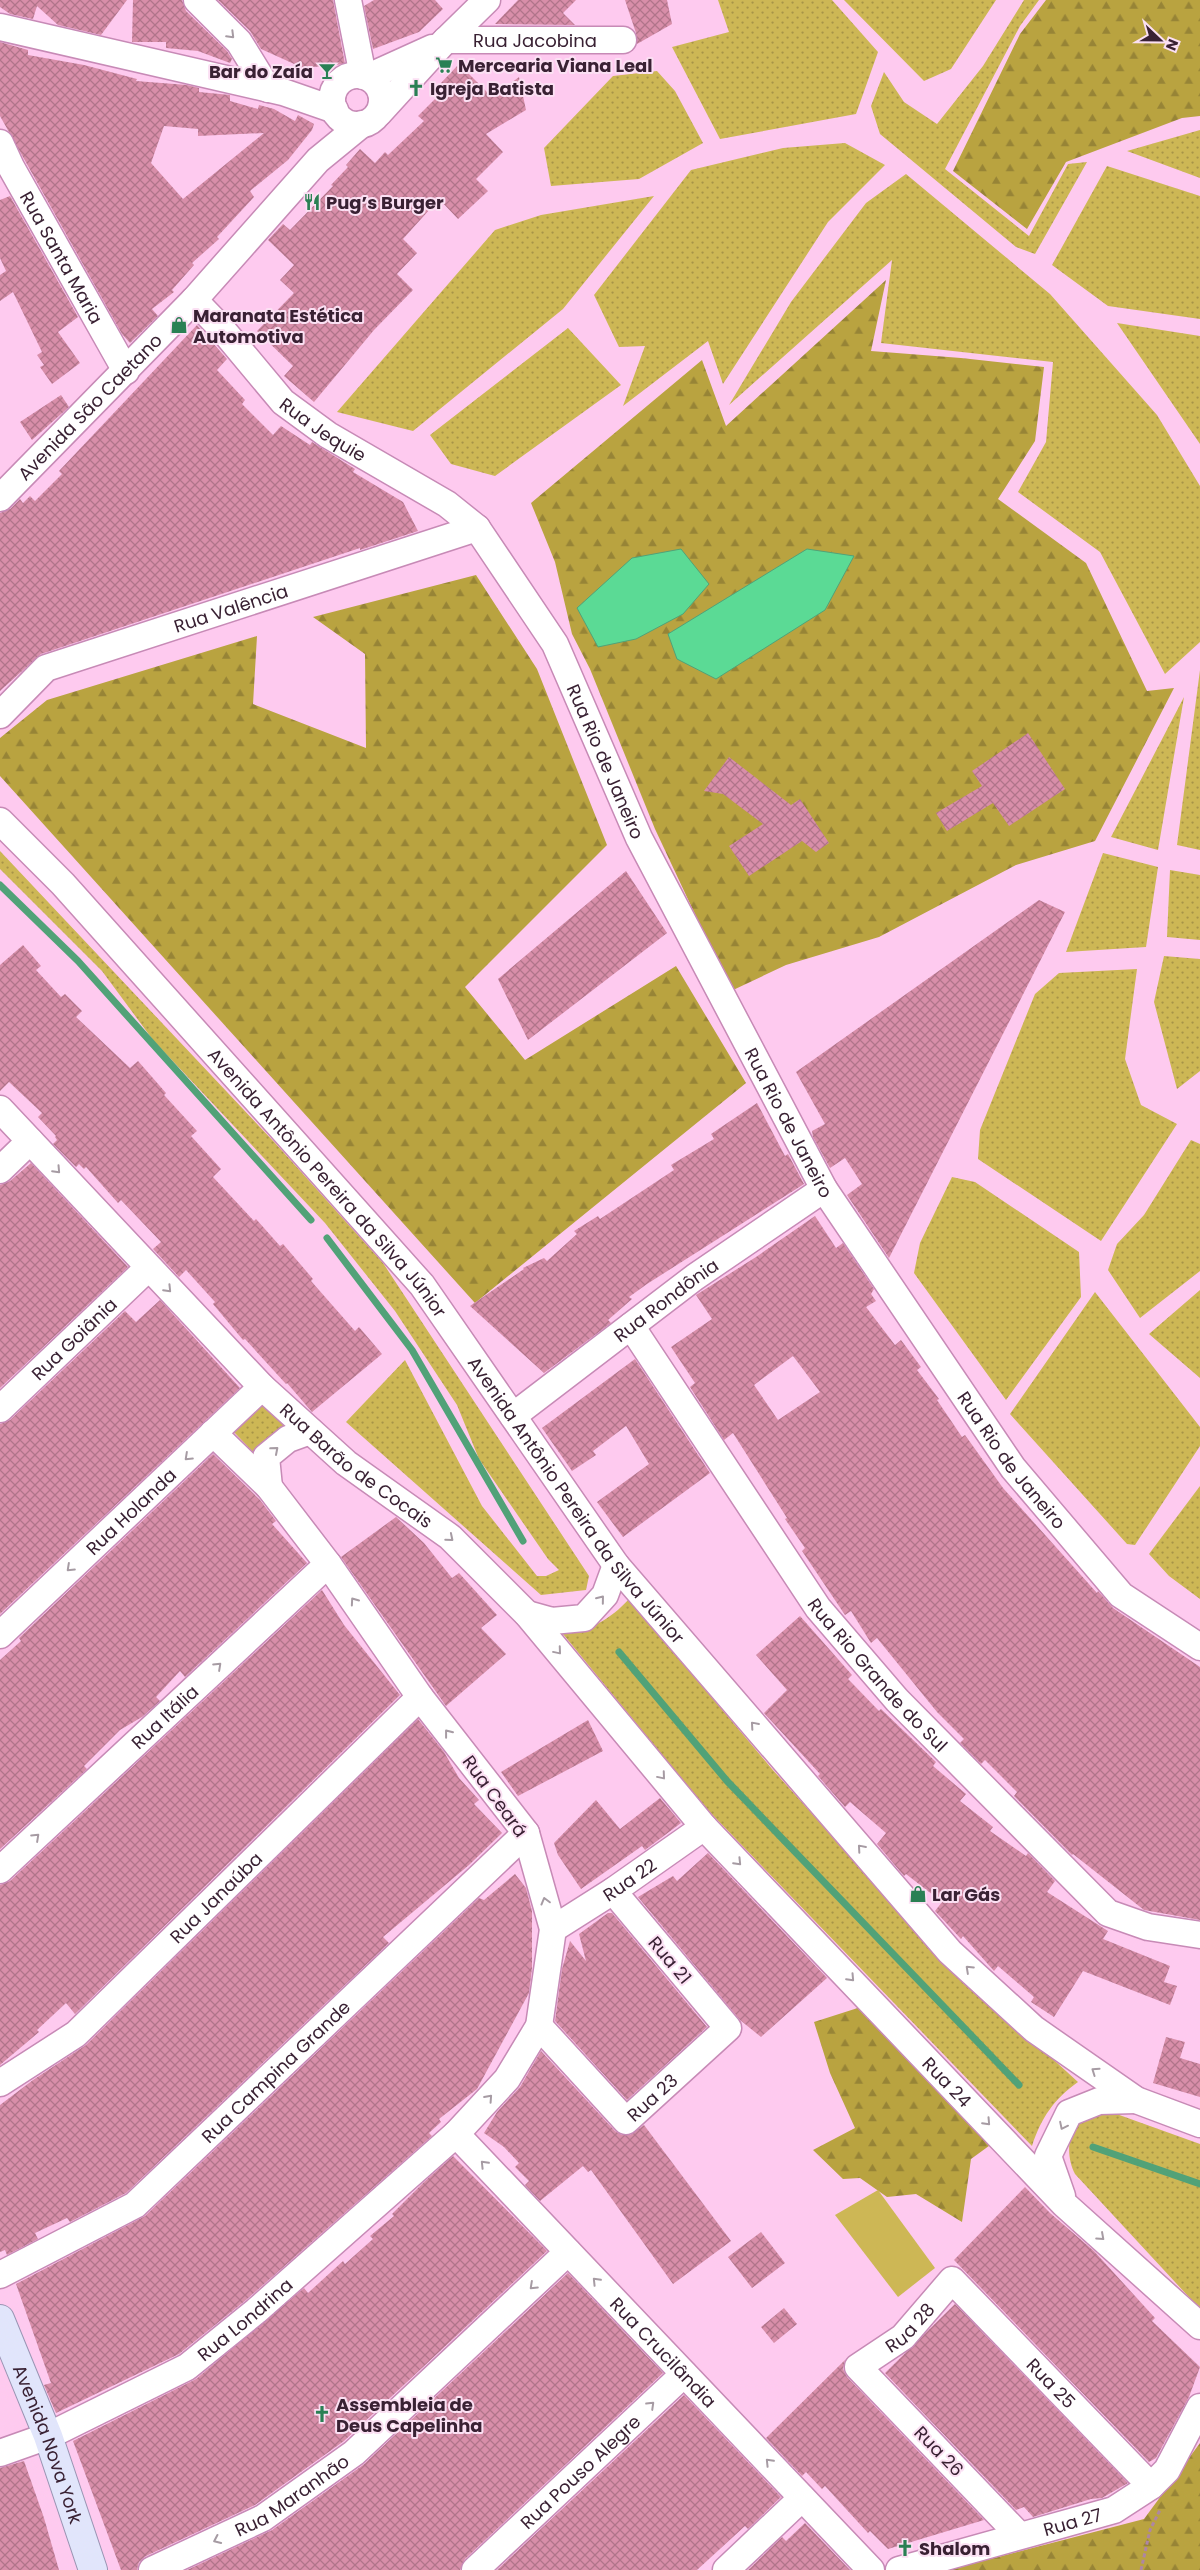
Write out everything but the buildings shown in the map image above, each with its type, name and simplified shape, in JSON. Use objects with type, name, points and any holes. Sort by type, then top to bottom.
[{"type":"main road","name":"Avenida Nova York","points":[[0,2319],[48,2436],[93,2570]]},
{"type":"street","points":[[197,0],[239,42],[276,91]]},
{"type":"street","points":[[348,0],[357,78]]},
{"type":"street","points":[[354,116],[444,42],[487,0]]},
{"type":"street","points":[[0,27],[276,91],[354,116]]},
{"type":"street","name":"Rua Jacobina","points":[[444,42],[623,40]]},
{"type":"street","points":[[354,116],[333,95],[357,78],[444,42]]},
{"type":"street","points":[[276,91],[357,78],[380,88],[382,96],[354,116]]},
{"type":"street","name":"Avenida São Caetano","points":[[0,498],[194,300],[318,160],[354,116]]},
{"type":"street","name":"Rua Santa Maria","points":[[0,143],[5,174],[126,371]]},
{"type":"street","name":"Rua Jequie","points":[[194,300],[222,329],[283,402],[328,435],[447,504],[477,528]]},
{"type":"street","name":"Rua Valência","points":[[0,715],[46,668],[477,528]]},
{"type":"street","name":"Rua Rio de Janeiro","points":[[477,528],[555,644],[639,838],[824,1189],[1013,1468],[1122,1595],[1200,1648]]},
{"type":"street","name":"Avenida Antônio Pereira da Silva Júnior","points":[[0,821],[63,884],[422,1284],[616,1565],[950,1952],[1034,2029],[1136,2100],[1200,2124]]},
{"type":"street","name":"Rua Barão de Cocais","points":[[0,1109],[262,1388],[346,1463],[450,1538],[527,1614],[704,1827]]},
{"type":"street","points":[[0,1170],[30,1142]]},
{"type":"street","name":"Rua Rondônia","points":[[513,1416],[695,1277],[824,1189]]},
{"type":"street","name":"Rua Goiânia","points":[[0,1409],[148,1268]]},
{"type":"street","name":"Rua Rio Grande do Sul","points":[[631,1326],[818,1608],[897,1700],[1108,1913],[1148,1928],[1200,1935]]},
{"type":"street","name":"Rua Holanda","points":[[0,1635],[262,1388]]},
{"type":"street","points":[[269,1487],[266,1458],[288,1439],[310,1431]]},
{"type":"street","name":"Rua Ceará","points":[[213,1433],[269,1487],[328,1564],[420,1697],[526,1833],[553,1928],[539,2026],[507,2079],[456,2134]]},
{"type":"street","name":"Rua Itália","points":[[0,1870],[328,1564]]},
{"type":"street","points":[[527,1614],[552,1620],[584,1618],[605,1595],[616,1565]]},
{"type":"street","name":"Rua Janaúba","points":[[0,2083],[76,2034],[420,1697]]},
{"type":"street","name":"Rua 22","points":[[553,1928],[613,1891],[704,1827]]},
{"type":"street","name":"Rua 24","points":[[704,1827],[1064,2204],[1200,2326]]},
{"type":"street","name":"Rua Campina Grande","points":[[0,2275],[135,2205],[526,1833]]},
{"type":"street","name":"Rua 21","points":[[613,1891],[728,2028]]},
{"type":"street","name":"Rua 23","points":[[539,2026],[626,2121],[728,2028]]},
{"type":"street","points":[[1064,2204],[1048,2156],[1069,2113],[1100,2101],[1136,2100]]},
{"type":"street","name":"Rua Crucilândia","points":[[456,2134],[871,2570]]},
{"type":"street","name":"Rua Londrina","points":[[0,2453],[48,2436],[187,2367],[256,2311],[456,2134]]},
{"type":"street","name":"Rua Maranhão","points":[[152,2570],[263,2518],[354,2454],[568,2252]]},
{"type":"street","name":"Rua 28","points":[[858,2367],[903,2337],[952,2280]]},
{"type":"street","name":"Rua 25","points":[[952,2280],[1152,2486]]},
{"type":"street","name":"Rua 26","points":[[858,2367],[1019,2535]]},
{"type":"street","name":"Rua Pouso Alegre","points":[[475,2570],[684,2374]]},
{"type":"street","name":"Rua 27","points":[[899,2570],[1114,2510],[1152,2486],[1166,2470],[1200,2407]]},
{"type":"street","points":[[726,2570],[802,2498]]},
{"type":"shaded area","points":[[718,0],[832,0],[878,52],[856,114],[720,139],[672,47],[729,32]]},
{"type":"shaded area","points":[[844,0],[996,0],[951,69],[924,81]]},
{"type":"shaded area","points":[[1024,0],[1039,0],[1020,26],[945,169],[1029,236],[1068,164],[1087,162],[1035,254],[1016,247],[880,134],[871,106],[884,72],[904,102],[937,124],[983,66]]},
{"type":"shaded area","points":[[657,71],[675,91],[703,143],[639,179],[551,186],[544,148],[613,76]]},
{"type":"shaded area","points":[[1200,130],[1200,178],[1127,151]]},
{"type":"shaded area","points":[[845,143],[885,165],[828,222],[723,384],[708,341],[623,406],[645,346],[619,347],[594,295],[691,170],[783,148]]},
{"type":"shaded area","points":[[1107,166],[1200,196],[1200,319],[1108,306],[1052,265]]},
{"type":"shaded area","points":[[906,174],[1050,294],[1157,415],[1200,486],[1200,642],[1165,674],[1100,552],[1018,492],[1046,442],[1053,362],[881,343],[892,260],[729,405],[791,302],[866,203]]},
{"type":"shaded area","points":[[654,196],[563,309],[413,431],[337,412],[495,230],[541,215]]},
{"type":"shaded area","points":[[1117,323],[1200,336],[1200,444]]},
{"type":"shaded area","points":[[568,328],[621,385],[495,476],[451,464],[430,435]]},
{"type":"shaded area","points":[[681,549],[709,584],[683,614],[636,639],[598,647],[577,608],[632,558]]},
{"type":"shaded area","points":[[807,549],[854,556],[825,610],[716,679],[677,659],[668,634]]},
{"type":"shaded area","points":[[1200,670],[1200,850],[1177,845]]},
{"type":"shaded area","points":[[1184,697],[1158,850],[1111,837]]},
{"type":"shaded area","points":[[0,851],[276,1144],[383,1263],[589,1576],[586,1590],[541,1595],[346,1422],[405,1360],[482,1506],[537,1576],[546,1576],[559,1570],[548,1559],[479,1459],[457,1405],[395,1311],[325,1223],[153,1040],[102,971],[0,869]]},
{"type":"shaded area","points":[[1103,853],[1158,867],[1146,947],[1066,952]]},
{"type":"shaded area","points":[[1170,870],[1200,875],[1200,940],[1167,937]]},
{"type":"shaded area","points":[[1164,956],[1200,959],[1200,1071],[1177,1089],[1154,1002]]},
{"type":"shaded area","points":[[1137,969],[1125,1059],[1141,1105],[1177,1124],[1101,1241],[978,1159],[980,1130],[1035,994],[1059,973]]},
{"type":"shaded area","points":[[1191,1140],[1200,1144],[1200,1271],[1140,1318],[1108,1270],[1117,1244],[1144,1215]]},
{"type":"shaded area","points":[[952,1177],[975,1182],[1079,1252],[1081,1297],[1006,1400],[914,1273],[920,1243]]},
{"type":"shaded area","points":[[1200,1290],[1200,1378],[1149,1334]]},
{"type":"shaded area","points":[[1095,1292],[1200,1427],[1200,1446],[1135,1545],[1127,1544],[1010,1414]]},
{"type":"shaded area","points":[[264,1400],[289,1426],[258,1457],[233,1431]]},
{"type":"shaded area","points":[[1200,1486],[1200,1599],[1169,1576],[1149,1554]]},
{"type":"shaded area","points":[[629,1599],[772,1769],[939,1955],[1078,2082],[1062,2095],[1049,2110],[1032,2146],[703,1805],[563,1634],[582,1630],[599,1623],[614,1613]]},
{"type":"shaded area","points":[[1111,2112],[1200,2144],[1200,2309],[1075,2174],[1069,2149],[1070,2141],[1077,2125],[1083,2119],[1094,2114]]},
{"type":"shaded area","points":[[878,2190],[935,2268],[898,2297],[835,2215]]},
{"type":"green space","points":[[1046,0],[1200,0],[1200,116],[1182,118],[1066,162],[1027,229],[953,171],[1020,34]]},
{"type":"green space","points":[[886,280],[871,351],[1044,367],[1035,441],[998,499],[1086,563],[1147,691],[1174,688],[1095,841],[1016,865],[879,937],[786,965],[731,991],[655,829],[590,669],[572,634],[555,562],[531,503],[702,360],[726,426]]},
{"type":"green space","points":[[476,575],[537,669],[607,845],[465,987],[525,1060],[676,966],[746,1083],[475,1303],[0,776],[0,738],[47,700],[257,636],[253,704],[366,748],[365,654],[313,617]]},
{"type":"green space","points":[[864,2006],[993,2143],[971,2159],[962,2222],[916,2194],[887,2197],[860,2178],[843,2179],[813,2150],[855,2128],[830,2073],[814,2022]]},
{"type":"green space","points":[[1200,2443],[1200,2570],[948,2570],[1144,2519]]},
{"type":"waterway","points":[[0,885],[78,961],[311,1220]]},
{"type":"waterway","points":[[327,1238],[412,1350],[523,1541]]},
{"type":"waterway","points":[[619,1652],[727,1781],[1019,2085]]},
{"type":"waterway","points":[[1093,2147],[1200,2184]]},
{"type":"place","name":"Mercearia Viana Leal","points":[[444,65]]},
{"type":"place","name":"Bar do Zaía","points":[[327,71]]},
{"type":"place","name":"Igreja Batista","points":[[416,88]]},
{"type":"place","name":"Pug’s Burger","points":[[312,202]]},
{"type":"place","name":"Maranata Estética Automotiva","points":[[179,325]]},
{"type":"place","name":"Lar Gás","points":[[918,1894]]},
{"type":"place","name":"Assembleia de Deus Capelinha","points":[[322,2414]]},
{"type":"place","name":"Shalom","points":[[905,2548]]}]
